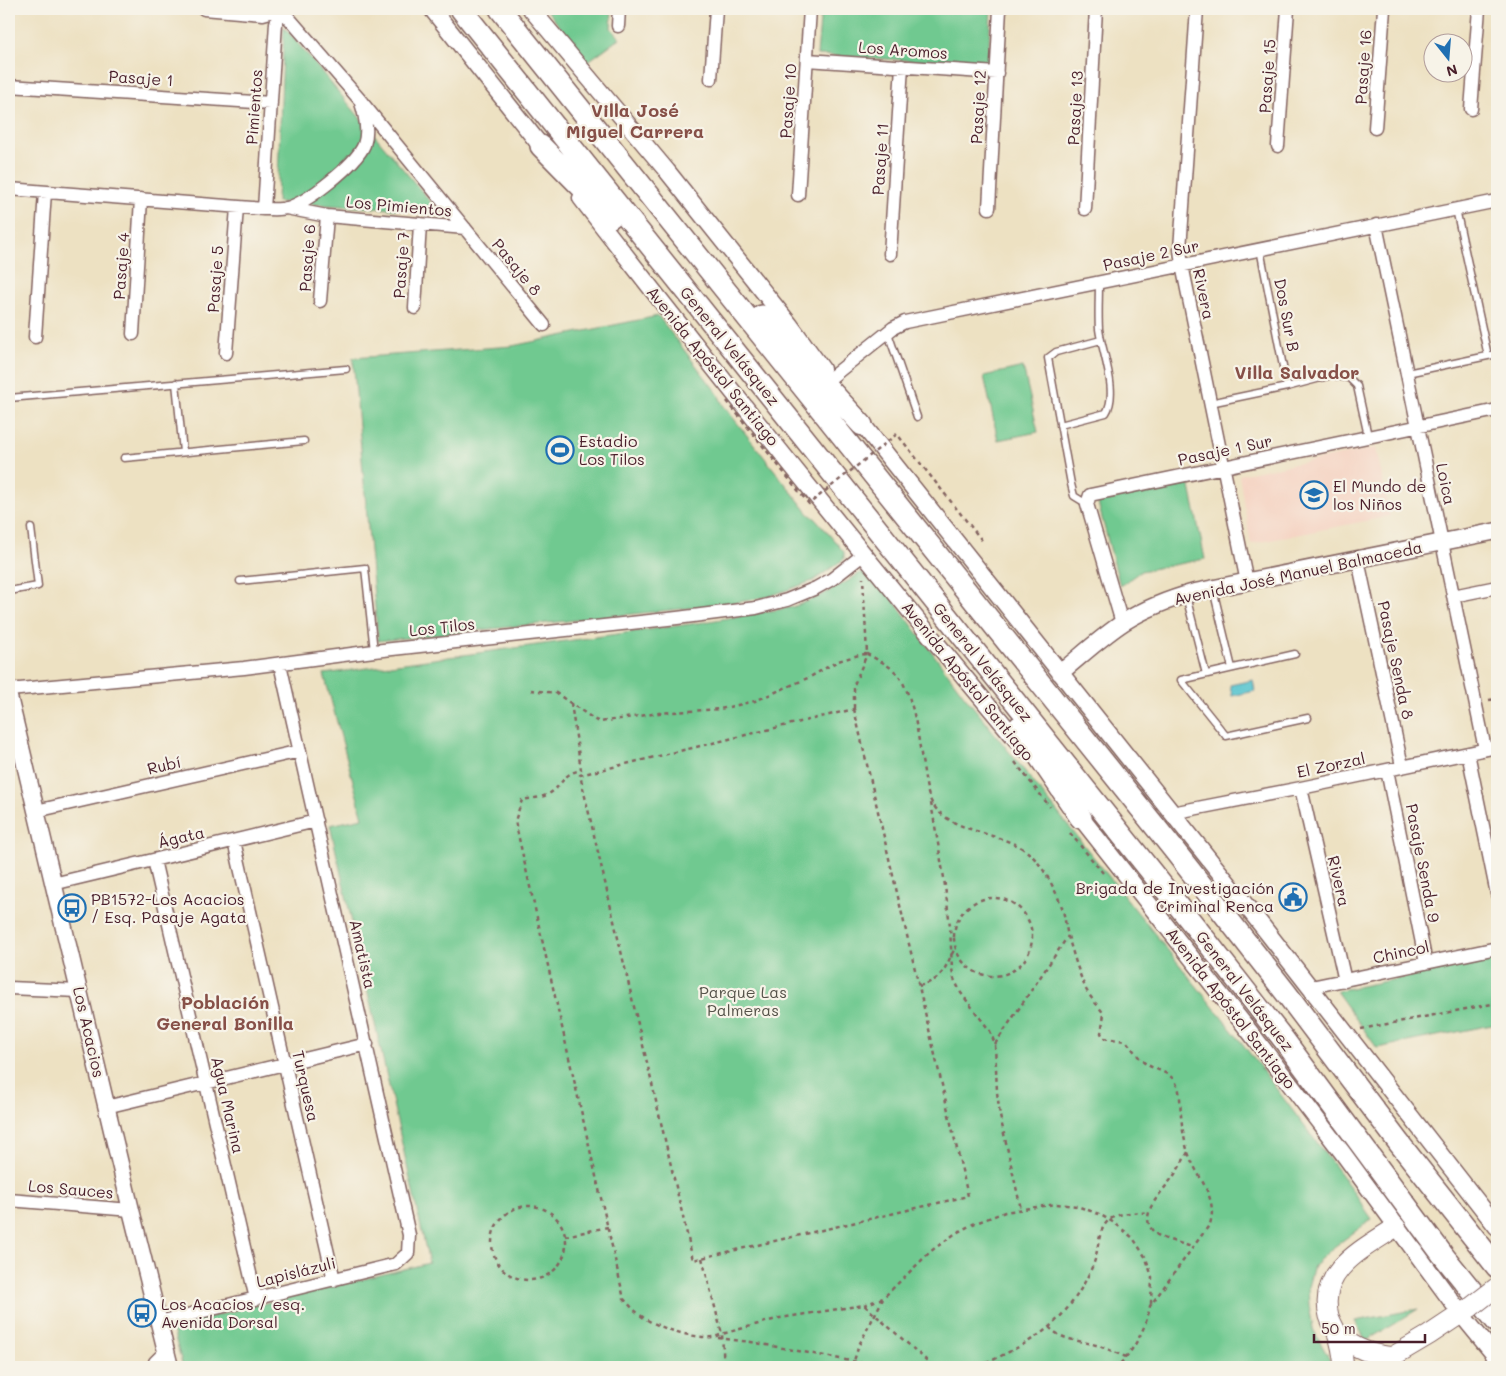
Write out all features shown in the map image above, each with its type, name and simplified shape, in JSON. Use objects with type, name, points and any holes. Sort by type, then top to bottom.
[{"type":"highway","name":"General Velásquez","points":[[460,9],[1185,913],[1284,1040],[1422,1228],[1497,1322]]},
{"type":"highway","name":"General Velásquez","points":[[500,9],[1174,850],[1497,1268]]},
{"type":"highway","points":[[541,146],[579,186],[682,286]]},
{"type":"highway","points":[[671,223],[767,321],[862,425]]},
{"type":"highway","points":[[930,595],[1075,824]]},
{"type":"main road","name":"Avenida Apóstol Santiago","points":[[432,9],[651,288],[954,666],[1075,824],[1250,1032],[1342,1152],[1396,1227],[1466,1311],[1497,1358]]},
{"type":"main road","points":[[531,9],[667,171],[790,325],[862,425],[1311,987],[1497,1227]]},
{"type":"main road","name":"Avenida José Manuel Balmaceda","points":[[1060,674],[1122,623],[1153,606],[1185,595],[1497,531]]},
{"type":"main road","name":"Los Acacios","points":[[10,704],[168,1359]]},
{"type":"main road","points":[[1344,1367],[1338,1334],[1329,1315],[1328,1293],[1335,1275],[1346,1261],[1396,1227]]},
{"type":"main road","points":[[1375,1367],[1466,1311],[1497,1287]]},
{"type":"main road","points":[[1338,1334],[1361,1350],[1380,1355],[1394,1356]]},
{"type":"main road","points":[[1492,1367],[1497,1364]]},
{"type":"street","points":[[204,9],[262,14],[281,9]]},
{"type":"street","name":"Los Pimientos","points":[[281,9],[360,100],[464,228]]},
{"type":"street","name":"Pimientos","points":[[264,209],[276,24],[281,9]]},
{"type":"street","points":[[618,26],[619,9]]},
{"type":"street","points":[[711,79],[716,9]]},
{"type":"street","name":"Pasaje 10","points":[[798,195],[810,9]]},
{"type":"street","name":"Pasaje 12","points":[[989,208],[1000,9]]},
{"type":"street","name":"Pasaje 13","points":[[1086,209],[1096,9]]},
{"type":"street","name":"Rivera","points":[[1197,9],[1180,230],[1182,265],[1247,582]]},
{"type":"street","name":"Pasaje 15","points":[[1278,146],[1288,9]]},
{"type":"street","name":"Pasaje 16","points":[[1375,128],[1384,9]]},
{"type":"street","points":[[1471,109],[1479,9]]},
{"type":"street","name":"Los Aromos","points":[[807,60],[997,73]]},
{"type":"street","name":"Pasaje 11","points":[[890,254],[902,66]]},
{"type":"street","name":"Pasaje 1","points":[[9,86],[271,104]]},
{"type":"street","name":"Los Pimientos","points":[[286,208],[297,204],[318,191],[359,154],[364,146],[366,132],[360,100]]},
{"type":"street","name":"Los Pimientos","points":[[9,189],[264,209],[286,208],[327,216],[464,228]]},
{"type":"street","points":[[35,337],[46,192]]},
{"type":"street","name":"Pasaje 4","points":[[132,334],[142,200]]},
{"type":"street","name":"Pasaje 2 Sur","points":[[829,379],[900,324],[912,320],[1497,201]]},
{"type":"street","name":"Pasaje 5","points":[[226,353],[237,207]]},
{"type":"street","name":"Pasaje 6","points":[[320,302],[327,216]]},
{"type":"street","name":"Pasaje 7","points":[[415,308],[420,224]]},
{"type":"street","name":"Loica","points":[[1376,226],[1453,596],[1491,748]]},
{"type":"street","name":"Pasaje 8","points":[[464,228],[544,325]]},
{"type":"street","name":"Pasaje 1 Sur","points":[[1087,504],[1090,495],[1099,492],[1497,410]]},
{"type":"street","points":[[1087,504],[1122,623]]},
{"type":"street","name":"Los Tilos","points":[[9,690],[280,664],[374,651],[677,618],[772,605],[816,588],[832,579],[864,554]]},
{"type":"street","name":"Pasaje Senda 8","points":[[1358,560],[1402,766]]},
{"type":"street","points":[[1453,596],[1497,587]]},
{"type":"street","name":"Amatista","points":[[280,664],[409,1235],[408,1253]]},
{"type":"street","name":"El Zorzal","points":[[1172,813],[1491,748]]},
{"type":"street","name":"Rubí","points":[[36,811],[300,751]]},
{"type":"street","points":[[1468,753],[1497,894]]},
{"type":"street","name":"Pasaje Senda 9","points":[[1387,770],[1426,963]]},
{"type":"street","name":"Rivera","points":[[1301,788],[1345,981]]},
{"type":"street","name":"Ágata","points":[[53,884],[316,821]]},
{"type":"street","name":"Turquesa","points":[[234,841],[334,1280]]},
{"type":"street","name":"Agua Marina","points":[[154,860],[256,1299]]},
{"type":"street","name":"Chincol","points":[[1311,987],[1497,948]]},
{"type":"street","points":[[9,988],[79,991]]},
{"type":"street","points":[[106,1108],[367,1044]]},
{"type":"street","name":"Los Sauces","points":[[9,1200],[131,1210]]},
{"type":"street","name":"Lapislázuli","points":[[159,1322],[396,1264],[408,1253]]},
{"type":"street","points":[[154,1367],[155,1362],[168,1359]]},
{"type":"lane","points":[[1456,209],[1488,356]]},
{"type":"lane","name":"Dos Sur B","points":[[1260,249],[1287,387]]},
{"type":"lane","points":[[1060,425],[1106,413],[1109,408],[1111,392],[1099,327],[1099,282]]},
{"type":"lane","points":[[888,333],[918,417]]},
{"type":"lane","points":[[1087,504],[1074,496],[1070,484],[1048,358],[1056,352],[1101,340]]},
{"type":"lane","points":[[1406,373],[1497,354]]},
{"type":"lane","points":[[9,398],[346,369]]},
{"type":"lane","points":[[1210,403],[1287,387],[1332,375],[1350,378],[1357,386],[1368,436]]},
{"type":"lane","points":[[176,383],[183,452]]},
{"type":"lane","points":[[124,458],[304,441]]},
{"type":"lane","points":[[9,592],[38,586],[31,528]]},
{"type":"lane","points":[[240,581],[365,568],[374,651]]},
{"type":"lane","points":[[1213,589],[1232,668]]},
{"type":"lane","points":[[1185,595],[1206,674]]},
{"type":"lane","points":[[1295,654],[1181,680],[1226,736],[1308,718]]},
{"type":"path","points":[[727,402],[808,504],[897,434],[984,543]]},
{"type":"path","points":[[854,709],[580,775],[692,1260],[968,1196],[854,709],[854,686],[867,654],[863,571]]},
{"type":"path","points":[[531,690],[556,693],[600,722],[659,713],[720,708],[755,700],[810,677],[838,661],[859,655],[867,654],[888,666],[898,675],[905,688],[914,716],[930,799],[944,878],[954,979],[990,1031],[995,1044],[1000,1116],[1021,1209]]},
{"type":"path","points":[[571,703],[582,770],[571,773],[564,778],[554,791],[522,800],[515,821],[624,1299],[645,1319],[658,1325],[698,1336],[716,1338],[780,1318],[864,1305],[883,1298]]},
{"type":"path","points":[[1013,760],[1050,806]]},
{"type":"path","points":[[930,799],[938,811],[953,821],[1013,844],[1031,855],[1042,869],[1063,911],[1068,936],[1086,989],[1104,1014],[1101,1033],[1104,1038],[1126,1041],[1143,1062],[1158,1071],[1172,1076],[1177,1085],[1182,1125],[1188,1152],[1206,1188],[1212,1204],[1212,1216],[1210,1224],[1150,1306]]},
{"type":"path","points":[[1075,824],[1105,876]]},
{"type":"path","points":[[919,986],[931,983],[939,978],[954,948],[953,935],[956,922],[963,911],[974,903],[986,899],[999,899],[1011,903],[1021,910],[1028,921],[1032,933],[1031,946],[1026,958],[1018,968],[1007,974],[994,977],[981,975],[969,969],[960,960],[954,948]]},
{"type":"path","points":[[995,1044],[1068,936]]},
{"type":"path","points":[[1346,1032],[1497,1003]]},
{"type":"path","points":[[1188,1152],[1148,1213],[1149,1224],[1157,1234],[1192,1247]]},
{"type":"path","points":[[852,1367],[859,1345],[883,1298],[942,1242],[974,1224],[1005,1212],[1056,1204],[1077,1206],[1100,1214],[1110,1220],[1133,1238],[1146,1258],[1152,1276],[1152,1291],[1147,1322],[1126,1357],[1117,1367]]},
{"type":"path","points":[[535,1206],[546,1210],[556,1217],[566,1236],[565,1252],[560,1263],[552,1272],[541,1278],[529,1280],[517,1278],[502,1268],[494,1252],[492,1240],[495,1229],[502,1218],[511,1211],[522,1207],[535,1206]]},
{"type":"path","points":[[979,1367],[1038,1336],[1062,1316],[1077,1296],[1094,1264],[1101,1234],[1106,1223],[1121,1214],[1134,1212],[1148,1213]]},
{"type":"path","points":[[566,1236],[608,1227]]},
{"type":"path","points":[[702,1258],[722,1336],[724,1367]]},
{"type":"path","points":[[864,1305],[934,1367]]},
{"type":"path","points":[[1049,1327],[1068,1340],[1096,1345],[1126,1357]]},
{"type":"path","points":[[722,1336],[882,1367]]},
{"type":"shaded area","name":"El Mundo de los Niños","points":[[1376,448],[1390,516],[1251,544],[1239,475]]},
{"type":"green space","points":[[546,9],[612,9],[611,28],[620,38],[587,62]]},
{"type":"green space","points":[[821,9],[991,9],[988,65],[817,55]]},
{"type":"green space","points":[[284,27],[439,212],[277,202]]},
{"type":"green space","name":"Estadio Los Tilos","points":[[658,316],[718,394],[723,405],[809,514],[816,519],[844,552],[844,559],[813,581],[767,597],[728,604],[378,641],[353,358],[512,346]]},
{"type":"green space","points":[[1023,367],[1038,432],[998,440],[984,376]]},
{"type":"green space","points":[[1189,482],[1205,559],[1141,571],[1120,586],[1098,503]]},
{"type":"green space","name":"Parque Las Palmeras","points":[[869,567],[963,694],[1242,1043],[1372,1219],[1334,1247],[1314,1265],[1308,1287],[1313,1329],[1332,1364],[1331,1367],[183,1367],[172,1326],[429,1263],[330,825],[363,818],[324,674],[698,623],[793,607],[820,596]]},
{"type":"green space","points":[[1497,959],[1497,1024],[1377,1048],[1336,991]]},
{"type":"green space","points":[[1418,1309],[1366,1341],[1355,1321]]},
{"type":"water","points":[[1253,680],[1255,691],[1232,696],[1230,685]]},
{"type":"place","name":"Estadio Los Tilos","points":[[560,450]]},
{"type":"place","name":"El Mundo de los Niños","points":[[1314,495]]},
{"type":"place","name":"Brigada de Investigación Criminal Renca","points":[[1293,897]]},
{"type":"place","name":"PB1572-Los Acacios / Esq. Pasaje Agata","points":[[72,908]]},
{"type":"place","name":"Los Acacios / esq. Avenida Dorsal","points":[[142,1313]]},
{"type":"district","name":"Villa José Miguel Carrera","points":[[635,121]]},
{"type":"district","name":"Villa Salvador","points":[[1297,373]]},
{"type":"district","name":"Población General Bonilla","points":[[225,1013]]}]
